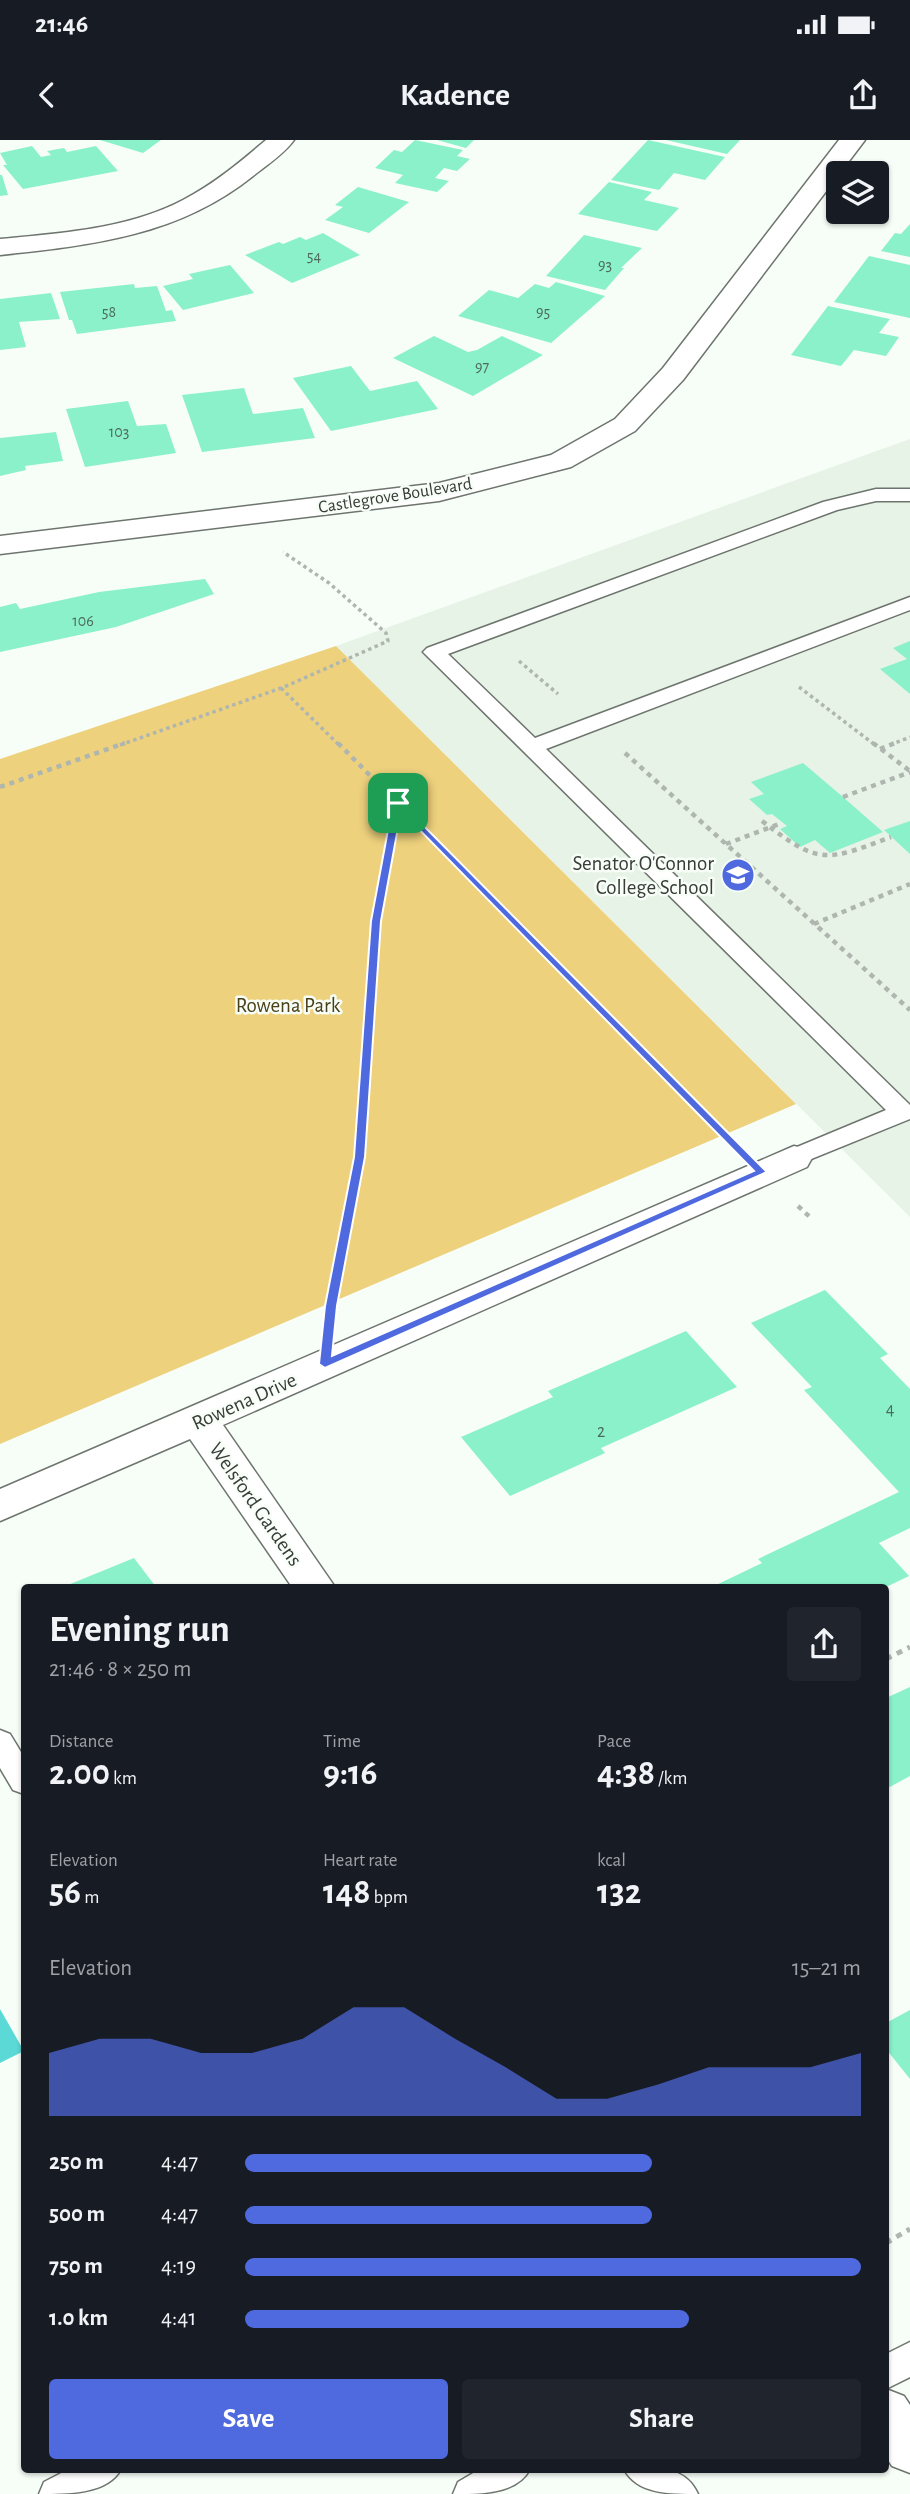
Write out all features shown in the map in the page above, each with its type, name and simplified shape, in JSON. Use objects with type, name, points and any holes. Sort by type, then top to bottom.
[{"type":"street","points":[[0,247],[114,232],[176,213],[212,195],[281,140]]},
{"type":"street","name":"Castlegrove Boulevard","points":[[0,545],[439,492],[561,461],[625,425],[673,374],[852,140]]},
{"type":"street","name":"Rowena Drive","points":[[0,1506],[778,1165]]},
{"type":"street","name":"Welsford Gardens","points":[[199,1421],[312,1584]]},
{"type":"street","points":[[889,2418],[910,2449]]},
{"type":"lane","points":[[778,1165],[908,1113],[434,652],[830,506],[876,495],[910,495]]},
{"type":"lane","points":[[532,747],[910,603]]},
{"type":"lane","points":[[0,1742],[21,1777]]},
{"type":"lane","points":[[889,2371],[910,2358]]},
{"type":"lane","points":[[57,2494],[96,2473]]},
{"type":"lane","points":[[471,2494],[506,2473]]},
{"type":"lane","points":[[647,2473],[680,2494]]},
{"type":"path","points":[[0,787],[281,688],[388,641],[388,636],[329,583],[234,517]]},
{"type":"path","points":[[486,633],[593,724],[910,1010]]},
{"type":"path","points":[[764,659],[910,772]]},
{"type":"path","points":[[281,688],[778,1165],[812,1219]]},
{"type":"path","points":[[880,748],[910,737]]},
{"type":"path","points":[[843,797],[910,772]]},
{"type":"path","points":[[325,1364],[331,1306],[359,1157],[376,921],[398,803]]},
{"type":"path","points":[[762,821],[808,856],[820,859],[839,856],[891,837]]},
{"type":"path","points":[[726,844],[782,823]]},
{"type":"path","points":[[814,924],[910,884]]},
{"type":"path","points":[[889,1658],[910,1647]]},
{"type":"path","points":[[889,2241],[910,2229]]},
{"type":"shaded area","name":"Senator O'Connor College School","points":[[910,439],[910,1217],[336,646]]},
{"type":"green space","name":"Rowena Park","points":[[336,646],[796,1104],[0,1444],[0,759]]},
{"type":"water","points":[[0,2009],[21,2046],[21,2052],[0,2063]]},
{"type":"building","points":[[100,140],[161,140],[143,153]]},
{"type":"building","points":[[415,140],[463,150],[457,156],[470,159],[457,171],[444,168],[435,178],[449,181],[437,192],[395,183],[403,175],[375,168],[394,150],[402,152]]},
{"type":"building","points":[[437,140],[474,140],[466,148]]},
{"type":"building","points":[[648,140],[725,157],[705,180],[674,173],[659,190],[611,180]]},
{"type":"building","points":[[666,140],[740,140],[727,154]]},
{"type":"building","points":[[32,146],[41,157],[51,155],[47,151],[64,148],[67,152],[96,146],[118,171],[23,189],[3,165],[7,165],[0,153]]},
{"type":"building","points":[[2,175],[8,195],[0,196]]},
{"type":"building","points":[[609,182],[652,192],[644,200],[679,208],[657,231],[578,214]]},
{"type":"building","points":[[358,187],[409,202],[369,233],[325,220],[343,207],[335,205]]},
{"type":"building","points":[[910,224],[910,257],[881,251],[895,233],[901,234]]},
{"type":"building","points":[[323,233],[360,255],[292,283],[245,255],[279,242],[283,244],[300,237],[306,240]]},
{"type":"building","points":[[584,235],[642,248],[621,268],[624,268],[605,290],[546,276]]},
{"type":"building","points":[[869,256],[910,265],[910,318],[834,302]]},
{"type":"building","points":[[230,265],[254,293],[183,310],[163,286],[193,279],[189,274]]},
{"type":"building","points":[[556,282],[605,296],[551,343],[458,316],[489,290],[518,298],[535,284],[549,288]]},
{"type":"building","points":[[134,284],[135,288],[157,286],[166,311],[172,310],[176,321],[77,334],[72,320],[69,320],[60,292]]},
{"type":"building","points":[[51,293],[60,319],[19,322],[26,347],[0,350],[0,299]]},
{"type":"building","points":[[828,306],[890,319],[879,333],[899,337],[886,356],[854,350],[841,366],[791,355]]},
{"type":"building","points":[[434,336],[468,352],[502,336],[543,355],[473,396],[393,358]]},
{"type":"building","points":[[351,366],[370,391],[417,381],[438,409],[331,431],[293,378]]},
{"type":"building","points":[[244,388],[253,414],[303,408],[315,438],[202,452],[182,395]]},
{"type":"building","points":[[128,401],[137,426],[166,424],[176,453],[85,467],[66,409]]},
{"type":"building","points":[[56,432],[63,461],[25,466],[26,470],[0,476],[0,438]]},
{"type":"building","points":[[205,579],[214,594],[116,627],[0,652],[0,607],[16,603],[20,609],[99,592]]},
{"type":"building","points":[[910,641],[910,694],[880,669],[907,659],[893,648]]},
{"type":"building","points":[[803,763],[883,832],[830,853],[815,840],[800,847],[780,829],[787,826],[772,814],[767,815],[749,799],[764,794],[751,782]]},
{"type":"building","points":[[910,821],[910,854],[884,830]]},
{"type":"building","points":[[825,1290],[888,1354],[880,1358],[910,1389],[910,1528],[879,1543],[909,1576],[889,1586],[718,1584],[762,1563],[758,1559],[899,1492],[804,1390],[812,1387],[751,1323]]},
{"type":"building","points":[[686,1331],[737,1387],[601,1448],[605,1453],[510,1496],[461,1437],[553,1397],[548,1391]]},
{"type":"building","points":[[134,1558],[154,1584],[70,1584]]},
{"type":"building","points":[[910,1687],[910,1776],[889,1787],[889,1697]]},
{"type":"building","points":[[910,2010],[910,2079],[889,2053],[889,2021]]},
{"type":"place","name":"Senator O'Connor College School","points":[[738,875]]},
{"type":"route","points":[[398,803],[762,1172],[325,1364],[331,1306],[359,1157],[374,939],[398,803]]}]
